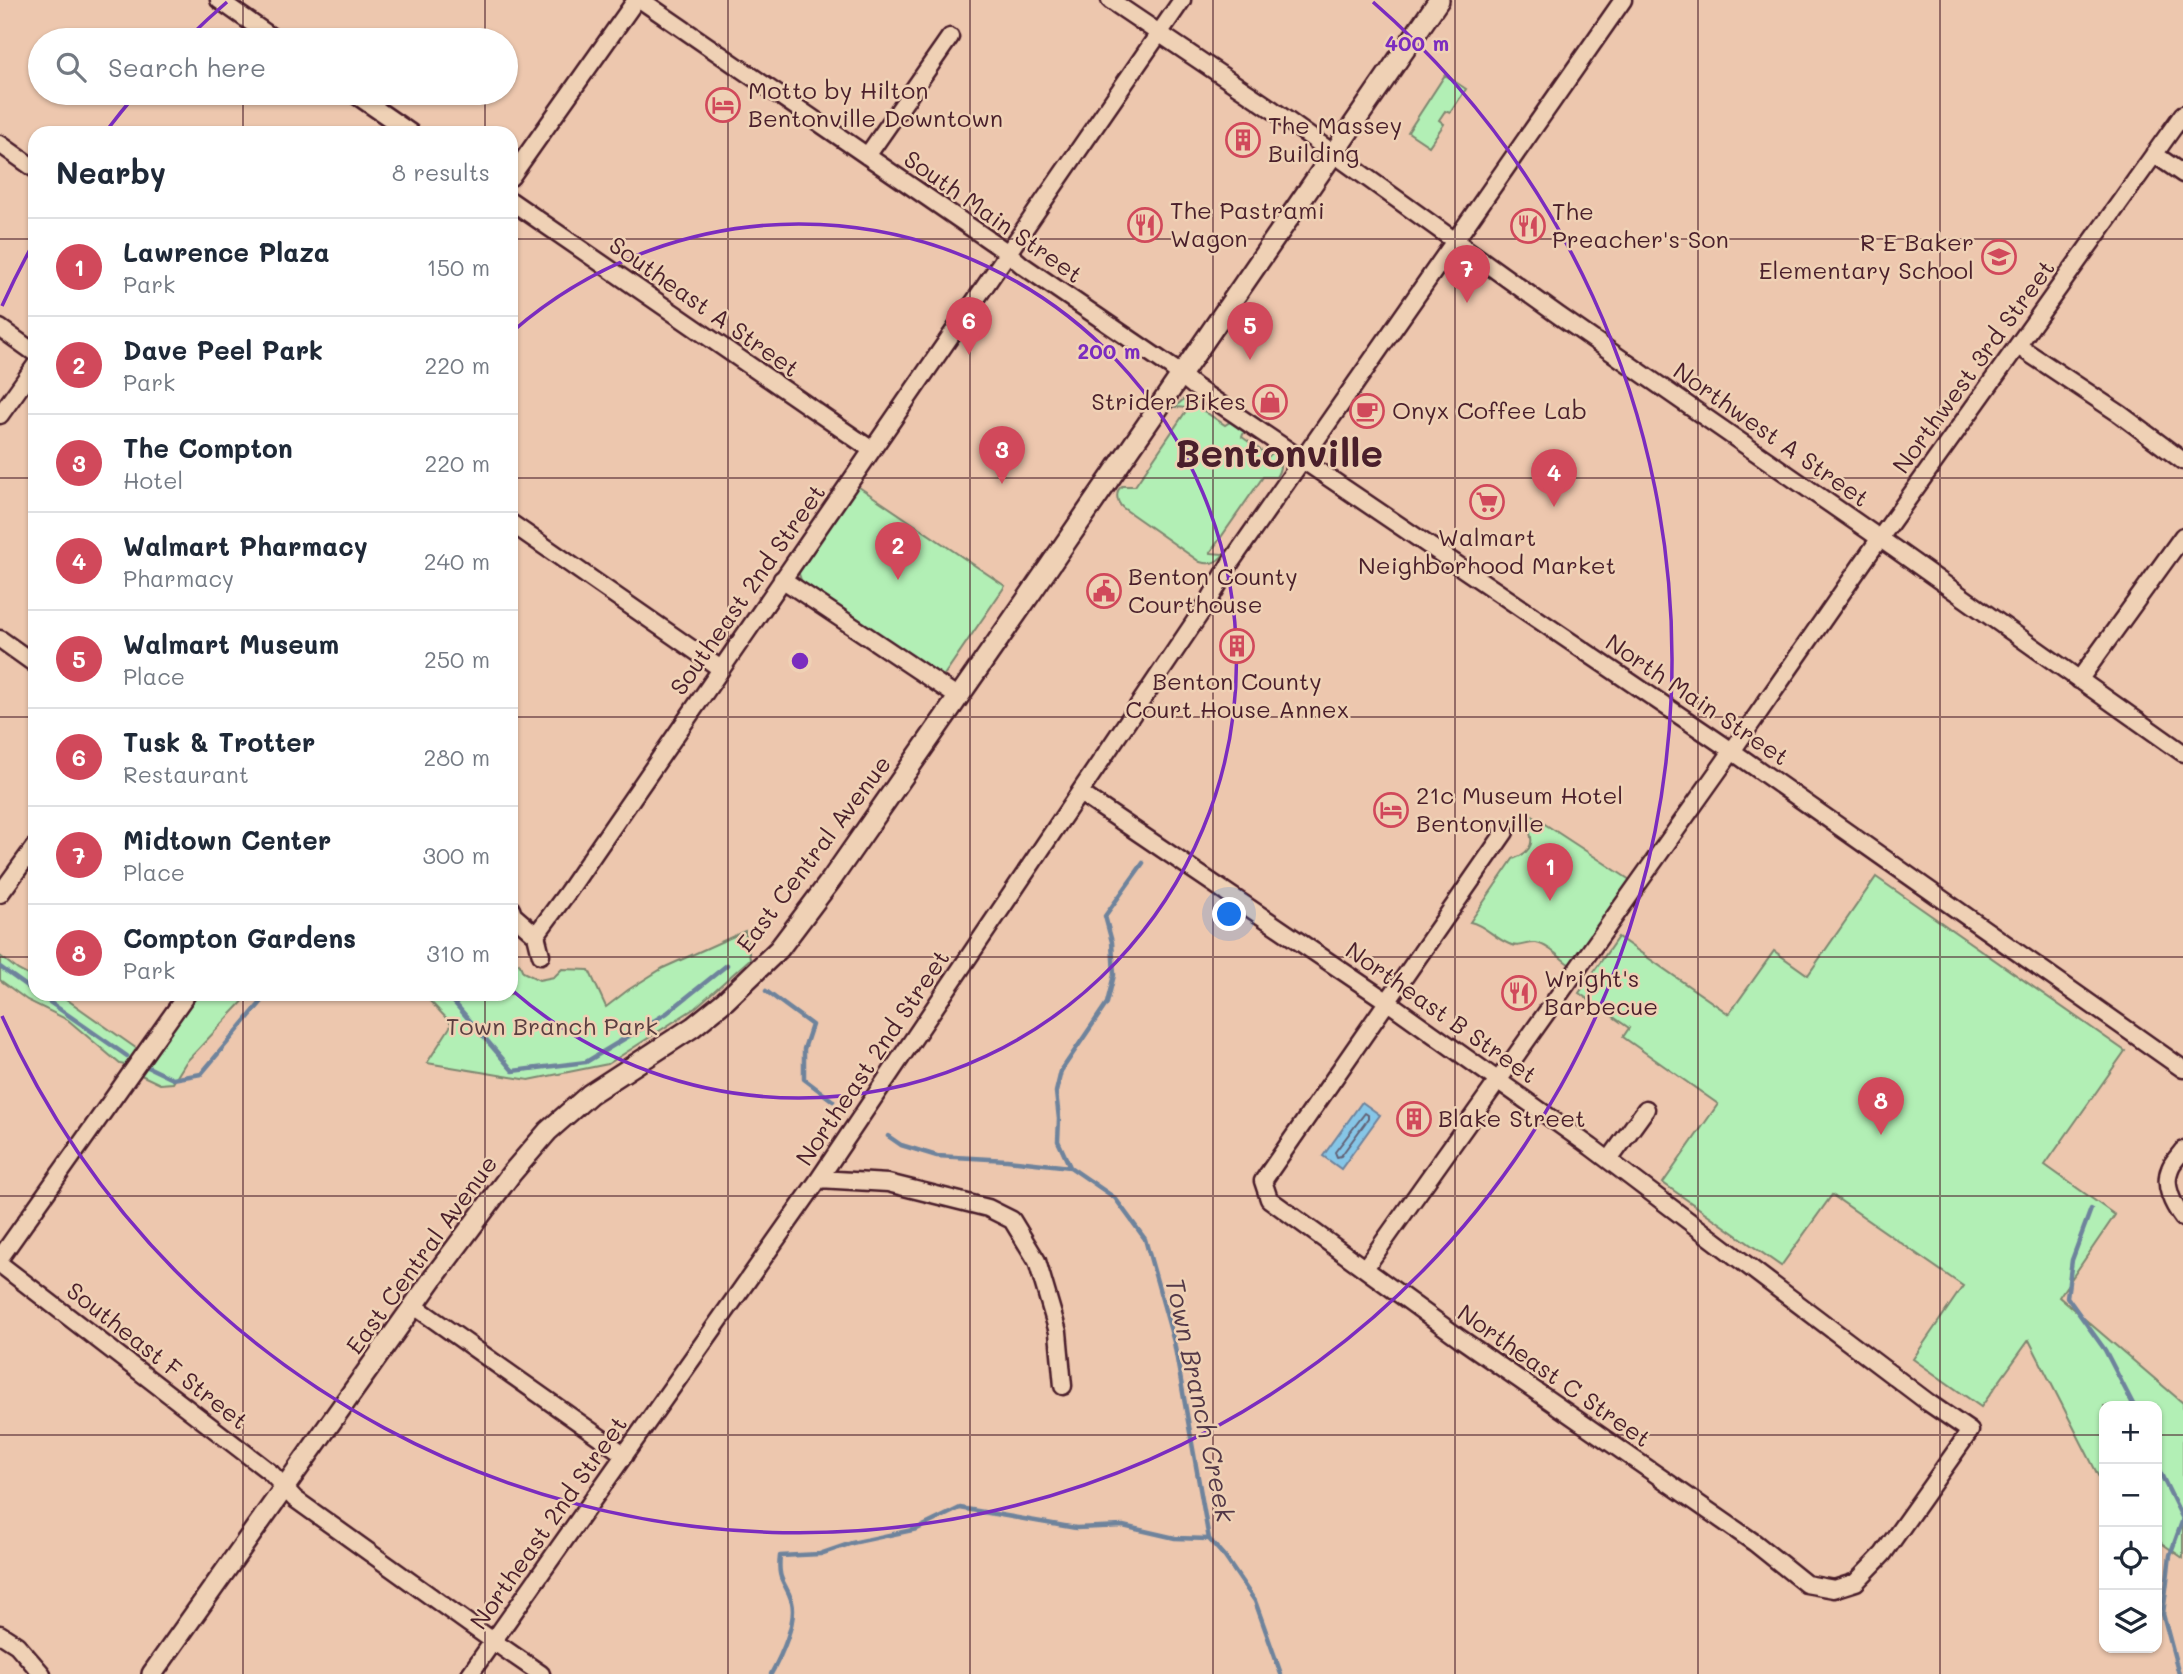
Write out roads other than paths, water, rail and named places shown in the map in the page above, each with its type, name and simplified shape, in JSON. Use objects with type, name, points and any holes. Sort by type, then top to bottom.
[{"type":"main road","name":"East Central Avenue","points":[[152,1674],[413,1305],[510,1174],[548,1132],[590,1094],[693,1027],[779,949],[831,880],[1438,0]]},
{"type":"street","points":[[219,0],[259,28]]},
{"type":"street","points":[[518,167],[639,0]]},
{"type":"street","name":"South Main Street","points":[[639,0],[1008,253],[1180,376]]},
{"type":"street","name":"Northwest A Street","points":[[1110,0],[1273,110],[1456,242],[2183,753]]},
{"type":"street","name":"Southeast 2nd Street","points":[[536,935],[1182,0]]},
{"type":"street","name":"Northeast 2nd Street","points":[[470,1674],[819,1179],[1210,599],[1231,562],[1623,0]]},
{"type":"street","points":[[867,156],[950,37]]},
{"type":"street","points":[[370,105],[401,126]]},
{"type":"street","name":"Northwest 3rd Street","points":[[1365,1268],[2183,114]]},
{"type":"street","points":[[0,144],[28,164]]},
{"type":"street","points":[[2154,154],[2183,174]]},
{"type":"street","name":"Southeast A Street","points":[[518,206],[872,450]]},
{"type":"street","points":[[0,328],[28,348]]},
{"type":"street","points":[[2018,346],[2183,461]]},
{"type":"street","points":[[0,415],[28,376]]},
{"type":"street","name":"North Main Street","points":[[1180,376],[1732,751],[2183,1069]]},
{"type":"street","points":[[518,532],[721,668]]},
{"type":"street","points":[[2079,680],[2183,536]]},
{"type":"street","points":[[782,579],[958,697]]},
{"type":"street","points":[[0,639],[28,659]]},
{"type":"street","name":"Northeast B Street","points":[[1080,793],[1388,1002],[1609,1160],[1929,1403],[1970,1431],[1883,1554],[1856,1582],[1834,1589]]},
{"type":"street","points":[[1388,1002],[1505,832]]},
{"type":"street","points":[[0,894],[28,856]]},
{"type":"street","points":[[518,919],[536,935],[541,956]]},
{"type":"street","points":[[0,1258],[182,1001]]},
{"type":"street","name":"Northeast C Street","points":[[1388,1002],[1263,1181],[1269,1199],[1461,1339],[1755,1543],[1807,1584],[1834,1589]]},
{"type":"street","points":[[1609,1160],[1646,1109]]},
{"type":"street","points":[[2183,1150],[2169,1170],[2169,1190],[2173,1204],[2183,1218]]},
{"type":"street","points":[[819,1179],[888,1183],[989,1208],[1012,1220],[1037,1261],[1058,1332],[1063,1386]]},
{"type":"street","name":"Southeast F Street","points":[[0,1264],[271,1473],[295,1499],[541,1674]]},
{"type":"street","points":[[413,1305],[625,1455]]},
{"type":"street","points":[[0,1634],[17,1645],[42,1674]]},
{"type":"water","points":[[1362,1102],[1380,1115],[1341,1169],[1323,1156]]},
{"type":"waterway","points":[[1070,1167],[1058,1141],[1056,1092],[1061,1071],[1107,1003],[1114,975],[1112,942],[1105,916],[1143,863]]},
{"type":"waterway","name":"Town Branch Creek","points":[[453,1001],[513,1071],[586,1062],[667,1013],[727,965]]},
{"type":"waterway","name":"Town Branch Creek","points":[[0,967],[28,987]]},
{"type":"waterway","name":"Town Branch Creek","points":[[766,991],[812,1025],[804,1049],[804,1079],[833,1101]]},
{"type":"waterway","name":"Town Branch Creek","points":[[48,1001],[127,1056]]},
{"type":"waterway","name":"Town Branch Creek","points":[[148,1067],[173,1079],[201,1074],[262,1001]]},
{"type":"waterway","name":"Town Branch Creek","points":[[888,1136],[901,1145],[937,1156],[1070,1167],[1115,1198],[1145,1239],[1174,1342],[1209,1539],[1225,1557],[1255,1601],[1281,1674]]},
{"type":"waterway","points":[[2091,1209],[2072,1260],[2067,1297],[2105,1350],[2131,1401]]},
{"type":"waterway","points":[[2162,1476],[2183,1519],[2170,1555],[2163,1614],[2179,1674]]},
{"type":"waterway","points":[[771,1674],[787,1639],[793,1610],[790,1595],[781,1577],[780,1556],[820,1554],[852,1543],[917,1529],[960,1508],[1076,1528],[1123,1526],[1175,1538],[1209,1539]]},
{"type":"place","name":"Motto by Hilton Bentonville Downtown","points":[[723,105]]},
{"type":"place","name":"The Massey Building","points":[[1243,140]]},
{"type":"place","name":"The Pastrami Wagon","points":[[1145,225]]},
{"type":"place","name":"The Preacher's Son","points":[[1528,226]]},
{"type":"place","name":"R E Baker Elementary School","points":[[1999,257]]},
{"type":"place","name":"Midtown Center","points":[[1467,303]]},
{"type":"place","name":"Tusk & Trotter","points":[[969,355]]},
{"type":"place","name":"Walmart Museum","points":[[1250,360]]},
{"type":"place","name":"Strider Bikes","points":[[1270,402]]},
{"type":"place","name":"Onyx Coffee Lab","points":[[1367,411]]},
{"type":"place","name":"The Compton","points":[[1002,484]]},
{"type":"place","name":"Walmart Neighborhood Market","points":[[1487,502]]},
{"type":"place","name":"Walmart Pharmacy","points":[[1554,507]]},
{"type":"place","name":"Dave Peel Park","points":[[898,580]]},
{"type":"place","name":"Benton County Courthouse","points":[[1104,591]]},
{"type":"place","name":"Benton County Court House Annex","points":[[1237,646]]},
{"type":"place","name":"21c Museum Hotel Bentonville","points":[[1391,810]]},
{"type":"place","name":"Lawrence Plaza","points":[[1550,901]]},
{"type":"place","name":"Wright's Barbecue","points":[[1519,993]]},
{"type":"place","name":"Blake Street","points":[[1414,1119]]},
{"type":"place","name":"Compton Gardens","points":[[1881,1135]]},
{"type":"district","name":"Bentonville","points":[[1279,454]]},
{"type":"park label","name":"Town Branch Park","points":[[552,1027]]}]
